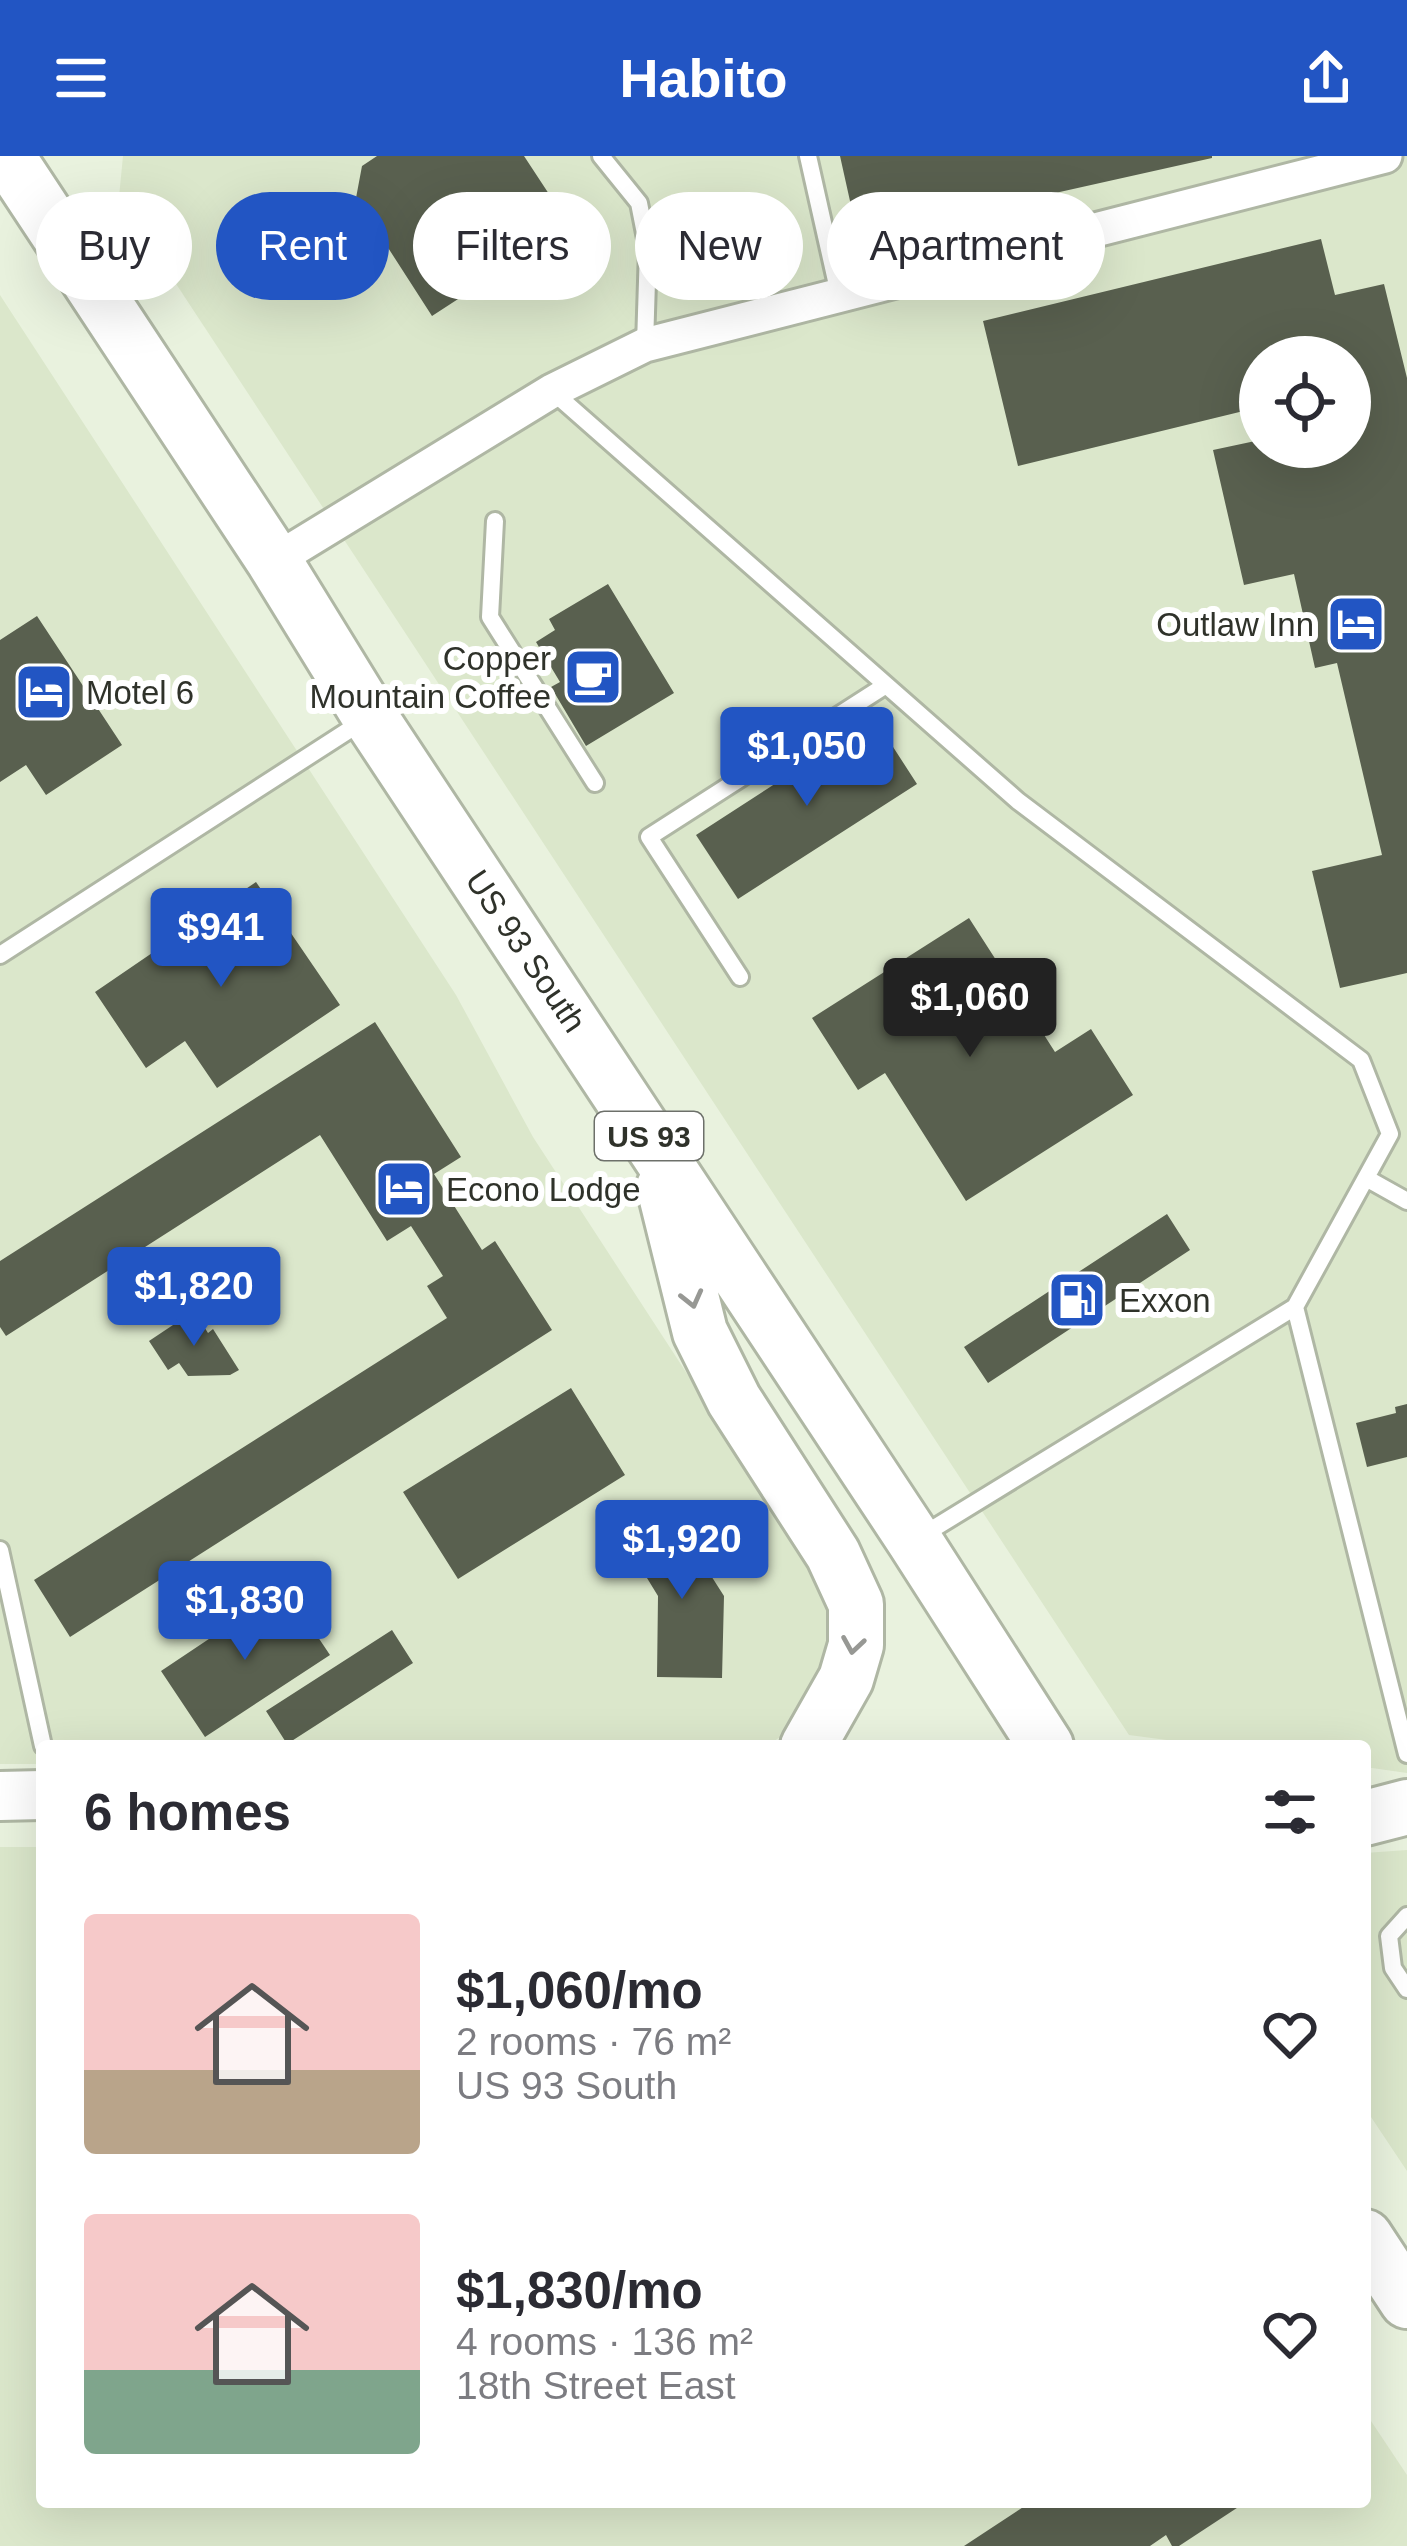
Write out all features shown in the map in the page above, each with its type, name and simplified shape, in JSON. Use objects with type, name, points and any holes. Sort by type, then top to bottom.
[{"type":"main road","name":"US 93 South","points":[[3,156],[274,561],[370,717],[1042,1740]]},
{"type":"main road","points":[[654,1144],[700,1332],[734,1400],[833,1553],[856,1604],[856,1646],[845,1679],[811,1740]]},
{"type":"main road","points":[[1371,1816],[1407,1805]]},
{"type":"main road","points":[[1371,2246],[1407,2301]]},
{"type":"street","points":[[1105,224],[1348,160],[1385,156]]},
{"type":"street","points":[[274,561],[552,391],[645,345],[827,297]]},
{"type":"street","points":[[0,1796],[36,1795]]},
{"type":"street","points":[[1371,1802],[1407,1805]]},
{"type":"lane","points":[[601,156],[639,203],[648,250],[645,345]]},
{"type":"lane","points":[[808,156],[827,241]]},
{"type":"lane","points":[[552,391],[1018,801],[1361,1060],[1390,1134],[1295,1307],[914,1540]]},
{"type":"lane","points":[[495,520],[490,616],[595,783]]},
{"type":"lane","points":[[740,977],[649,837],[886,685]]},
{"type":"lane","points":[[0,955],[370,717]]},
{"type":"lane","points":[[1366,1178],[1407,1201]]},
{"type":"lane","points":[[1295,1307],[1407,1754]]},
{"type":"lane","points":[[0,1550],[42,1740]]},
{"type":"lane","points":[[1407,1916],[1389,1936],[1393,1968],[1407,1989]]},
{"type":"shaded area","points":[[123,156],[1407,156],[1407,1773],[1371,1768],[1371,1740],[1167,1740],[1129,1735],[187,300],[192,300],[192,192],[119,192]]},
{"type":"shaded area","points":[[0,295],[456,995],[533,1137],[831,1595],[838,1639],[796,1726],[776,1740],[36,1740],[36,1764],[0,1764]]},
{"type":"shaded area","points":[[0,1847],[36,1847],[36,2508],[1371,2508],[1371,2421],[1407,2475],[1407,2546],[0,2546]]},
{"type":"shaded area","points":[[1407,1850],[1407,2171],[1371,2117],[1371,1853]]},
{"type":"building","points":[[377,156],[524,156],[548,192],[413,192],[413,286],[389,249],[389,192],[357,192],[362,166]]},
{"type":"building","points":[[840,156],[1212,156],[1060,192],[848,192]]},
{"type":"building","name":"Outlaw Inn","points":[[1321,239],[1335,295],[1384,284],[1407,378],[1407,973],[1340,988],[1312,871],[1382,855],[1337,663],[1315,668],[1294,574],[1244,585],[1213,450],[1239,444],[1239,468],[1371,468],[1371,336],[1239,336],[1239,412],[1018,466],[983,321],[1070,300],[1105,300],[1105,291]]},
{"type":"building","points":[[422,300],[457,300],[432,316]]},
{"type":"building","points":[[608,584],[674,693],[586,746],[551,687],[560,682],[536,642],[555,630],[549,619]]},
{"type":"building","name":"Motel 6","points":[[37,616],[122,745],[46,795],[26,765],[0,782],[0,640]]},
{"type":"building","points":[[875,719],[917,784],[738,899],[696,835]]},
{"type":"building","points":[[256,882],[340,1005],[217,1088],[185,1041],[146,1068],[95,992]]},
{"type":"building","points":[[969,918],[1055,1052],[1091,1029],[1133,1095],[966,1201],[885,1073],[858,1090],[812,1018]]},
{"type":"building","points":[[375,1022],[461,1157],[434,1174],[482,1250],[495,1241],[552,1330],[70,1637],[34,1580],[447,1318],[427,1286],[443,1276],[411,1226],[387,1241],[320,1135],[6,1336],[0,1327],[0,1261]]},
{"type":"building","points":[[1167,1214],[1190,1250],[988,1383],[964,1347]]},
{"type":"building","points":[[194,1311],[208,1333],[213,1329],[239,1370],[230,1375],[188,1376],[179,1363],[168,1370],[149,1341]]},
{"type":"building","points":[[571,1388],[625,1475],[458,1579],[403,1492]]},
{"type":"building","points":[[1407,1404],[1407,1457],[1367,1467],[1356,1423],[1396,1413],[1395,1407]]},
{"type":"building","points":[[671,1513],[724,1596],[722,1678],[657,1677],[658,1596],[625,1542]]},
{"type":"building","points":[[285,1588],[330,1655],[205,1737],[161,1671]]},
{"type":"building","points":[[392,1630],[413,1663],[293,1740],[284,1740],[266,1711]]},
{"type":"building","points":[[1022,2508],[1237,2508],[1179,2546],[1172,2546],[1166,2535],[1150,2546],[964,2546]]},
{"type":"place","name":"Outlaw Inn","points":[[1356,624]]},
{"type":"place","name":"Copper Mountain Coffee","points":[[593,677]]},
{"type":"place","name":"Motel 6","points":[[44,692]]},
{"type":"place","name":"Econo Lodge","points":[[404,1189]]},
{"type":"place","name":"Exxon","points":[[1077,1300]]}]
